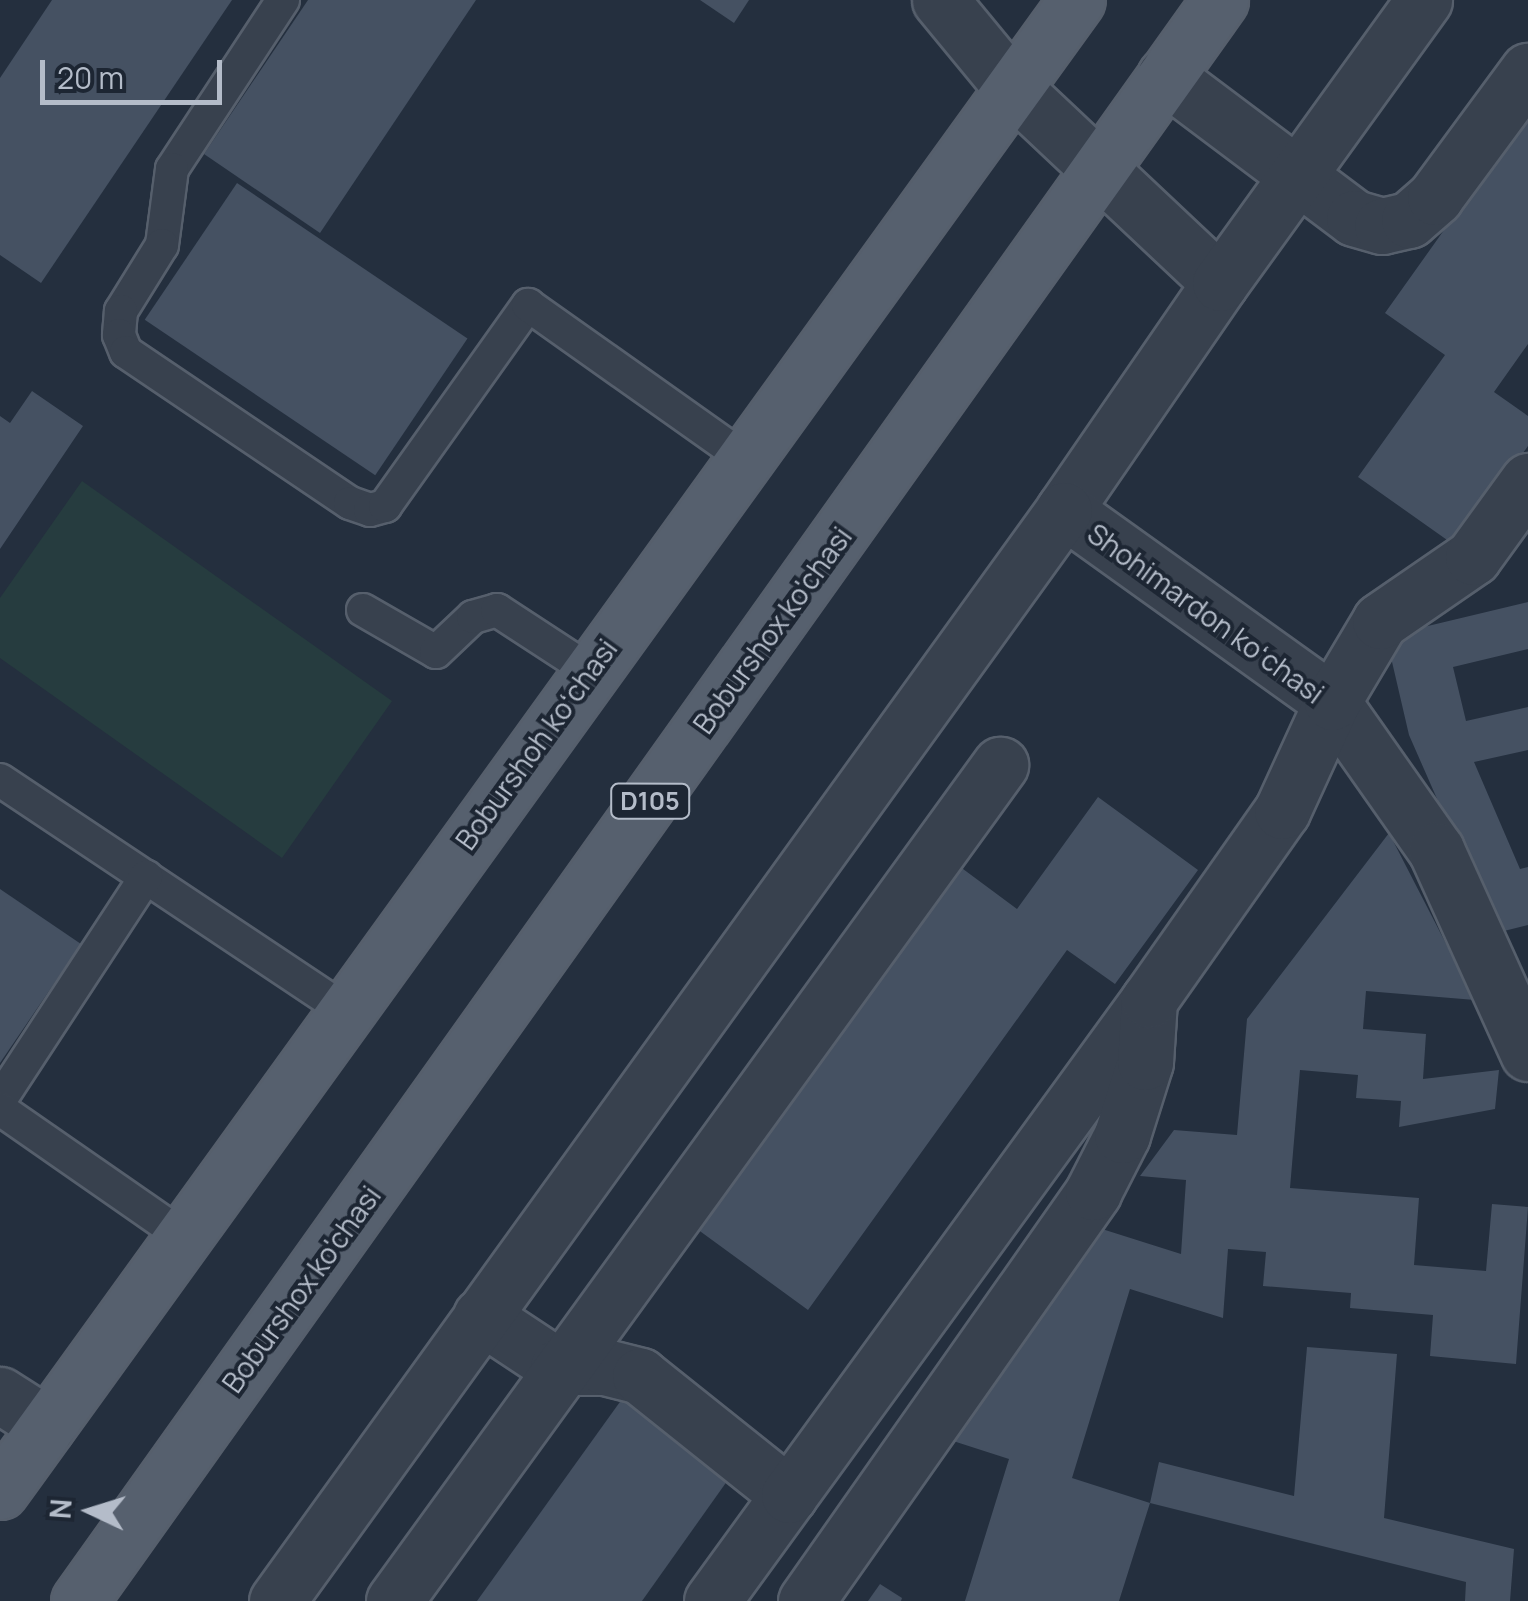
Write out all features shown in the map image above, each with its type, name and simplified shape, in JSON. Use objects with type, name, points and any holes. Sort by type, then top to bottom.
[{"type":"main road","name":"Boburshoh koʻchasi","points":[[0,1491],[181,1235],[1077,0]]},
{"type":"main road","name":"Boburshox ko'chasi","points":[[78,1601],[1220,0]]},
{"type":"street","name":"Shohimardon koʻchasi","points":[[1424,0],[1064,510],[1332,702],[1436,850],[1528,1053]]},
{"type":"street","points":[[963,10],[1011,86],[1220,284]]},
{"type":"street","points":[[1165,76],[1354,218],[1382,226],[1409,220],[1435,197],[1528,71]]},
{"type":"street","points":[[712,1601],[1282,811],[1332,702],[1380,621],[1473,557],[1528,481]]},
{"type":"street","points":[[277,1601],[1064,510]]},
{"type":"street","points":[[394,1601],[558,1366],[1000,765]]},
{"type":"street","points":[[806,1601],[1093,1192],[1122,1135],[1145,1062],[1149,1000]]},
{"type":"street","points":[[482,1316],[558,1366],[604,1367],[640,1376],[789,1495]]},
{"type":"street","points":[[0,1395],[46,1425]]},
{"type":"lane","points":[[283,0],[172,169],[162,245],[122,311],[119,336],[126,352],[350,504],[370,510],[385,506],[528,305],[743,457]]},
{"type":"lane","points":[[363,610],[436,652],[473,617],[498,610],[590,670]]},
{"type":"lane","points":[[0,780],[344,1010]]},
{"type":"lane","points":[[0,1100],[146,878]]},
{"type":"lane","points":[[0,1109],[181,1235]]},
{"type":"green space","points":[[82,481],[392,701],[282,858],[0,658],[0,598]]},
{"type":"building","points":[[52,0],[232,0],[41,283],[0,255],[0,78]]},
{"type":"building","points":[[308,0],[476,0],[320,233],[204,154]]},
{"type":"building","points":[[700,0],[749,0],[734,23]]},
{"type":"building","points":[[1528,112],[1528,344],[1494,392],[1528,416],[1528,446],[1457,547],[1358,477],[1445,355],[1385,313]]},
{"type":"building","points":[[237,183],[467,338],[375,475],[145,320]]},
{"type":"building","points":[[32,391],[83,426],[0,549],[0,416],[10,423]]},
{"type":"building","points":[[1528,602],[1528,649],[1453,667],[1466,721],[1528,707],[1528,750],[1474,762],[1520,869],[1528,867],[1528,925],[1496,933],[1409,735],[1386,636]]},
{"type":"building","points":[[1098,797],[1198,870],[1115,984],[1067,950],[808,1310],[697,1229],[959,866],[1017,909]]},
{"type":"building","points":[[1389,833],[1475,1000],[1366,991],[1363,1029],[1426,1034],[1423,1079],[1499,1070],[1495,1109],[1399,1127],[1401,1101],[1356,1098],[1358,1075],[1300,1070],[1290,1188],[1419,1198],[1414,1265],[1486,1271],[1492,1204],[1528,1207],[1516,1364],[1430,1356],[1433,1315],[1350,1308],[1351,1293],[1263,1286],[1266,1252],[1228,1249],[1223,1318],[1130,1289],[1072,1478],[1150,1503],[1119,1601],[965,1601],[1009,1459],[950,1440],[1102,1229],[1181,1254],[1186,1180],[1140,1176],[1174,1130],[1237,1135],[1247,1019]]},
{"type":"building","points":[[0,889],[81,944],[0,1063]]},
{"type":"building","points":[[1307,1347],[1397,1354],[1384,1518],[1514,1549],[1510,1601],[1465,1601],[1466,1582],[1150,1503],[1159,1462],[1294,1496]]},
{"type":"building","points":[[622,1399],[730,1477],[642,1601],[477,1601]]},
{"type":"building","points":[[880,1584],[902,1598],[901,1601],[868,1601]]}]
